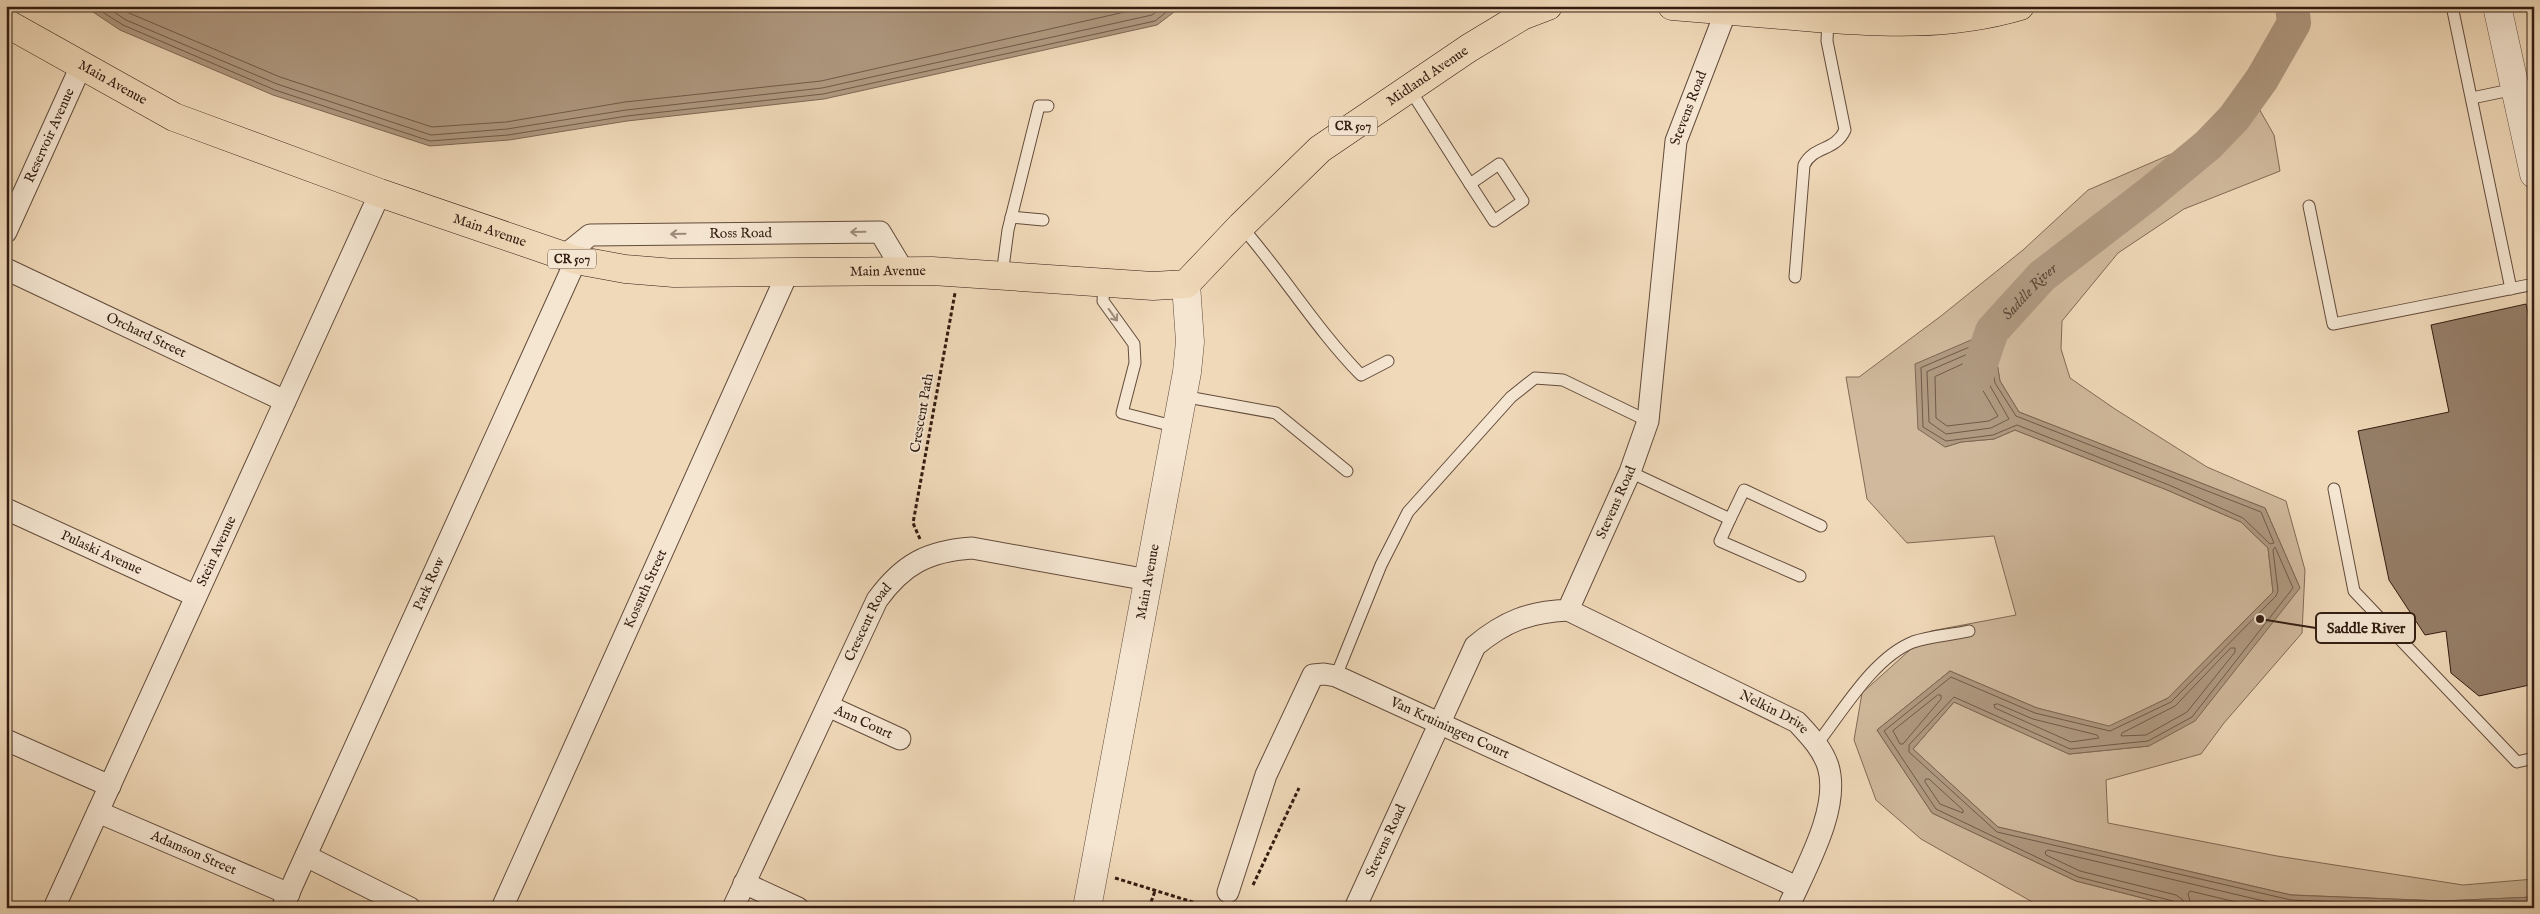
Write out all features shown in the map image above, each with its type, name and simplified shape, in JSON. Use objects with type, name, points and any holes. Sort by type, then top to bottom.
[{"type":"main road","name":"Midland Avenue","points":[[1186,284],[1241,226],[1320,149],[1408,88],[1522,16],[1548,6]]},
{"type":"main road","points":[[1672,6],[1882,23],[1928,22],[1966,18],[2020,6]]},
{"type":"main road","name":"Main Avenue","points":[[6,23],[174,117],[380,193],[570,258],[625,269],[674,273],[903,270],[959,272],[1153,286],[1186,284]]},
{"type":"street","points":[[2497,6],[2534,174]]},
{"type":"street","name":"Stevens Road","points":[[1354,908],[1475,646],[1495,629],[1522,617],[1546,611],[1568,610],[1630,472],[1648,421],[1676,141],[1726,11]]},
{"type":"street","name":"Reservoir Avenue","points":[[6,232],[81,66]]},
{"type":"street","name":"Stein Avenue","points":[[54,908],[380,193]]},
{"type":"street","name":"Ross Road","points":[[570,258],[590,235],[880,232],[903,270]]},
{"type":"street","name":"Park Row","points":[[286,901],[570,258]]},
{"type":"street","name":"Orchard Street","points":[[6,269],[285,401]]},
{"type":"street","name":"Kossuth Street","points":[[502,908],[789,270]]},
{"type":"street","name":"Main Avenue","points":[[1087,908],[1182,396],[1190,342],[1186,284]]},
{"type":"street","name":"Pulaski Avenue","points":[[6,509],[196,596]]},
{"type":"street","name":"Crescent Road","points":[[733,908],[877,600],[889,584],[906,568],[927,556],[948,550],[972,548],[1148,580]]},
{"type":"street","name":"Nelkin Drive","points":[[1568,610],[1797,722],[1817,744],[1828,766],[1831,790],[1828,814],[1788,908]]},
{"type":"street","name":"Van Kruiningen Court","points":[[1228,892],[1266,775],[1313,675],[1324,674],[1336,676],[1440,722],[1797,887]]},
{"type":"street","name":"Ann Court","points":[[828,706],[900,739]]},
{"type":"street","points":[[6,740],[110,786]]},
{"type":"street","name":"Adamson Street","points":[[98,812],[286,901]]},
{"type":"street","points":[[306,856],[410,908]]},
{"type":"street","points":[[744,883],[798,908]]},
{"type":"lane","points":[[2452,6],[2511,289]]},
{"type":"lane","points":[[1795,277],[1804,166],[1816,151],[1834,145],[1842,138],[1845,130],[1827,41],[1828,19]]},
{"type":"lane","points":[[1408,88],[1470,184],[1494,221],[1523,202],[1499,164],[1470,184]]},
{"type":"lane","points":[[2472,98],[2515,89]]},
{"type":"lane","points":[[1002,275],[1011,217],[1039,106],[1048,106]]},
{"type":"lane","points":[[2309,206],[2333,324],[2534,284]]},
{"type":"lane","points":[[1011,217],[1043,220]]},
{"type":"lane","points":[[1241,226],[1272,262],[1305,310],[1361,375],[1388,361]]},
{"type":"lane","points":[[1104,283],[1103,301],[1134,344],[1135,364],[1122,413],[1177,427]]},
{"type":"lane","points":[[1336,676],[1381,565],[1408,512],[1510,397],[1535,378],[1563,380],[1648,421]]},
{"type":"lane","points":[[1182,396],[1276,413],[1347,471]]},
{"type":"lane","points":[[1630,472],[1730,519]]},
{"type":"lane","points":[[2334,489],[2354,591],[2517,762],[2534,758]]},
{"type":"lane","points":[[1800,576],[1720,541],[1744,490],[1821,526]]},
{"type":"lane","points":[[1817,744],[1876,668],[1893,652],[1914,642],[1969,631]]},
{"type":"path","name":"Crescent Path","points":[[927,556],[913,522],[959,272]]},
{"type":"path","points":[[1250,891],[1299,788]]},
{"type":"path","points":[[1110,877],[1212,908]]},
{"type":"path","points":[[1149,908],[1156,891]]},
{"type":"shaded area","points":[[2245,84],[2274,135],[2280,171],[2184,209],[2118,253],[2062,321],[2061,349],[2070,378],[2115,409],[2207,467],[2286,501],[2305,570],[2302,633],[2224,723],[2201,754],[2106,780],[2108,823],[2277,856],[2463,885],[2534,879],[2534,897],[2442,901],[2291,895],[1998,827],[1913,749],[1954,702],[2069,754],[2149,746],[2300,588],[2265,508],[2019,412],[2000,381],[1991,331],[1945,447],[1961,442],[1994,439],[2015,430],[2167,490],[2241,522],[2268,548],[2273,592],[2168,698],[2109,727],[2037,708],[1950,671],[1877,730],[1932,813],[2076,881],[2182,908],[2043,908],[1921,839],[1876,800],[1854,740],[1862,693],[1931,631],[2016,615],[1994,536],[1907,543],[1867,499],[1846,377],[1859,377],[1941,316],[2023,250],[2088,190],[2183,149],[2205,135]]},
{"type":"water","points":[[84,6],[1182,6],[1157,25],[824,99],[627,121],[509,140],[430,146],[273,95],[120,30]]},
{"type":"water","name":"Saddle River","points":[[1992,331],[2000,381],[2019,412],[2265,508],[2300,588],[2195,721],[2149,746],[2069,754],[1954,702],[1913,749],[1998,827],[2291,895],[2442,901],[2534,897],[2534,908],[2182,908],[2076,881],[1932,813],[1877,730],[1950,671],[2037,708],[2109,726],[2168,698],[2273,592],[2268,548],[2241,522],[2167,490],[2015,430],[1994,439],[1961,442],[1945,447],[1918,429],[1915,364]]},
{"type":"building","points":[[2526,304],[2534,341],[2534,684],[2479,696],[2451,673],[2446,631],[2425,635],[2389,580],[2358,431],[2449,412],[2431,325]]},
{"type":"building","points":[[1004,904],[1026,908],[1003,908]]},
{"type":"waterway","name":"Saddle River","points":[[1977,375],[1992,331],[2042,276],[2150,193],[2208,145],[2234,118],[2262,79],[2294,23],[2292,6]]},
{"type":"place","name":"Saddle River","points":[[2260,619]]}]
